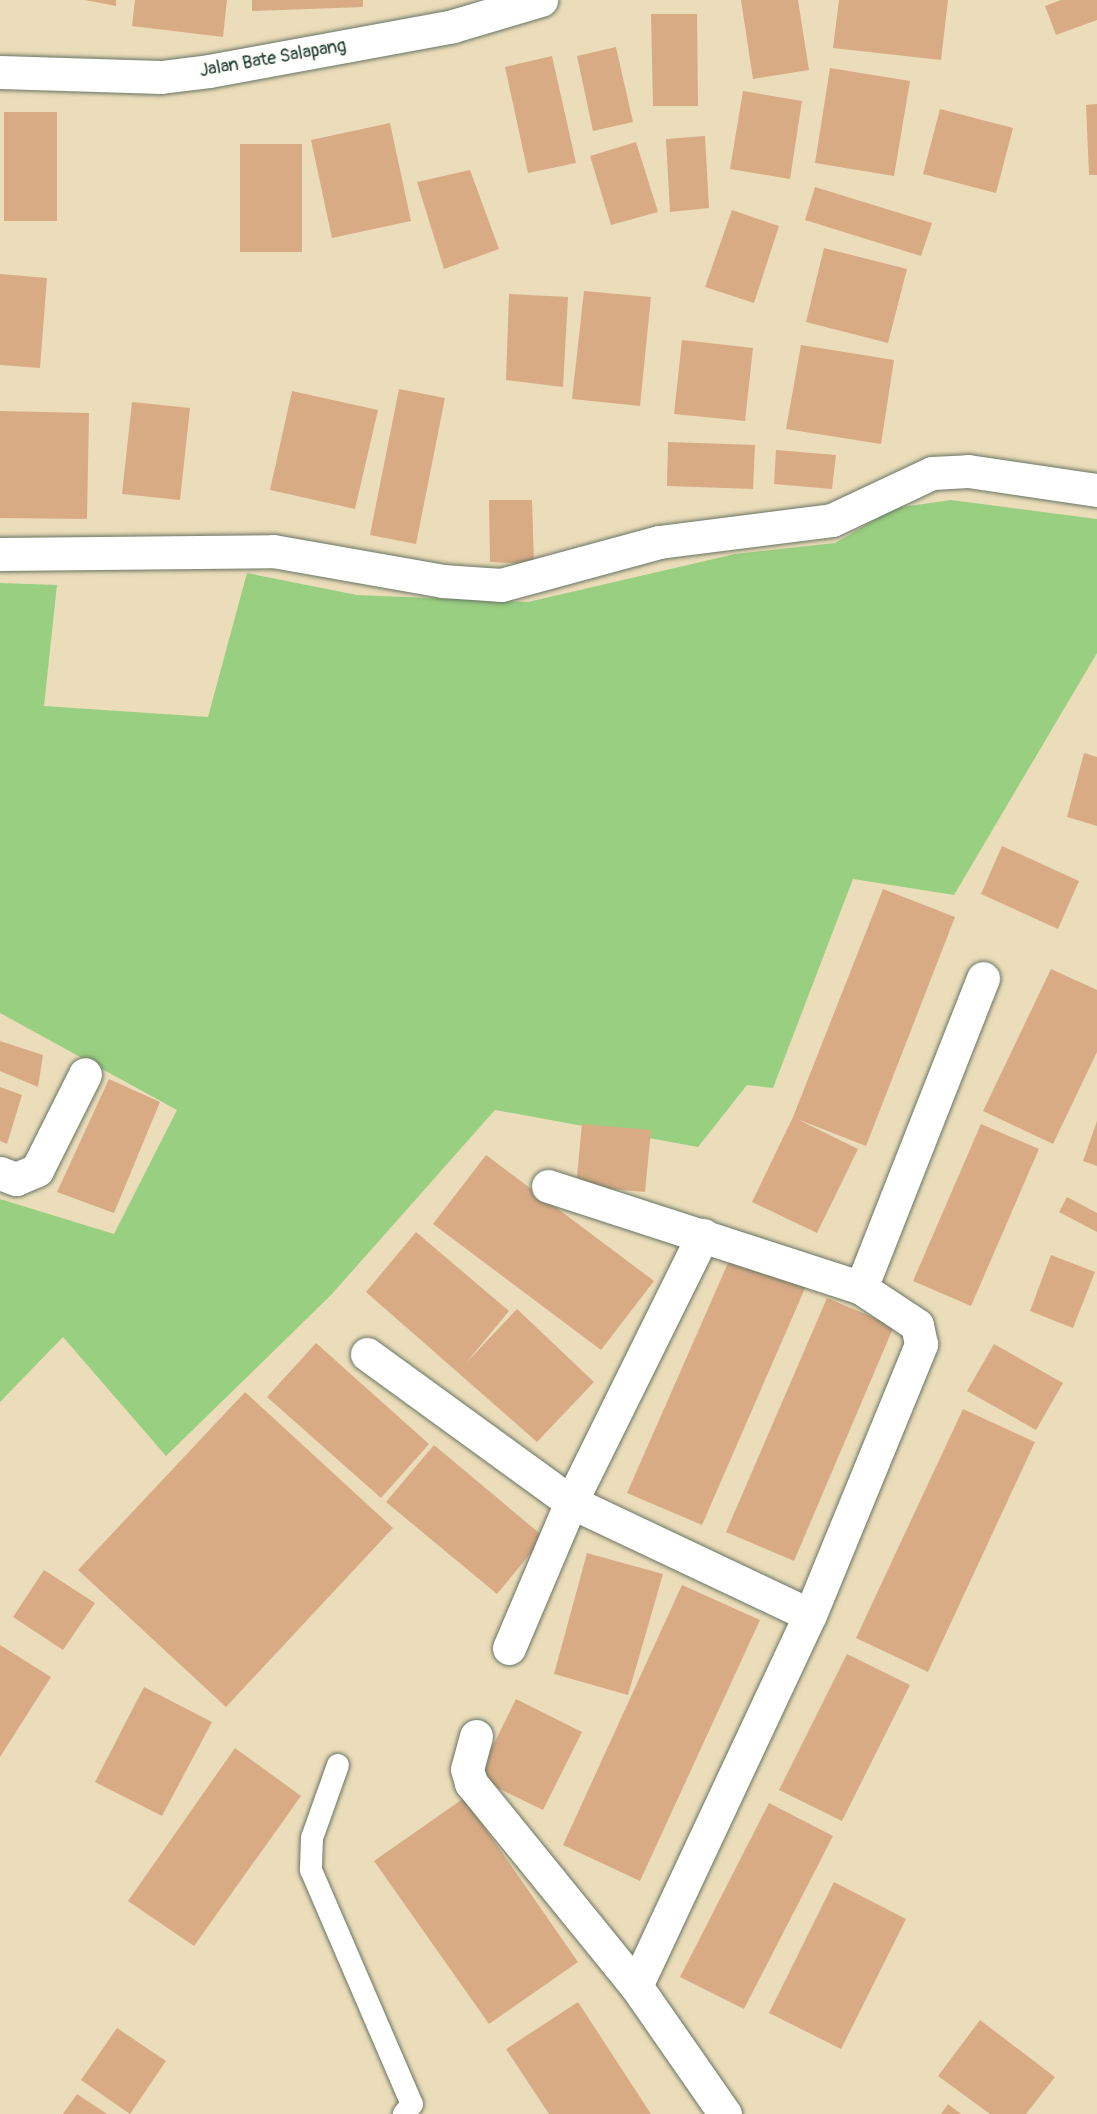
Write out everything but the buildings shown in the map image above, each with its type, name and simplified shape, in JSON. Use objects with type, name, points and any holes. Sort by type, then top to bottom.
[{"type":"street","name":"Jalan Bate Salapang","points":[[0,72],[112,77],[200,72],[453,26],[541,0]]},
{"type":"street","points":[[0,554],[273,550],[443,581],[501,585],[659,542],[832,520],[932,473],[968,471],[1097,490]]},
{"type":"street","points":[[861,1288],[983,978]]},
{"type":"street","points":[[0,1173],[16,1179],[37,1170],[86,1074]]},
{"type":"street","points":[[548,1186],[861,1288],[917,1325],[921,1344],[810,1615],[636,1986]]},
{"type":"street","points":[[509,1648],[571,1502],[703,1235]]},
{"type":"street","points":[[367,1354],[571,1502],[810,1615]]},
{"type":"street","points":[[476,1736],[467,1769],[471,1783],[636,1986],[725,2114]]},
{"type":"lane","points":[[338,1765],[312,1838],[311,1870],[412,2104],[404,2114]]},
{"type":"green space","points":[[951,500],[1097,519],[1097,653],[954,895],[853,879],[773,1088],[747,1085],[698,1147],[495,1110],[331,1295],[166,1456],[63,1337],[0,1402],[0,1199],[114,1234],[177,1110],[0,1013],[0,583],[57,585],[44,706],[208,717],[247,573],[357,595],[528,602],[735,554],[835,543],[895,508]]}]
